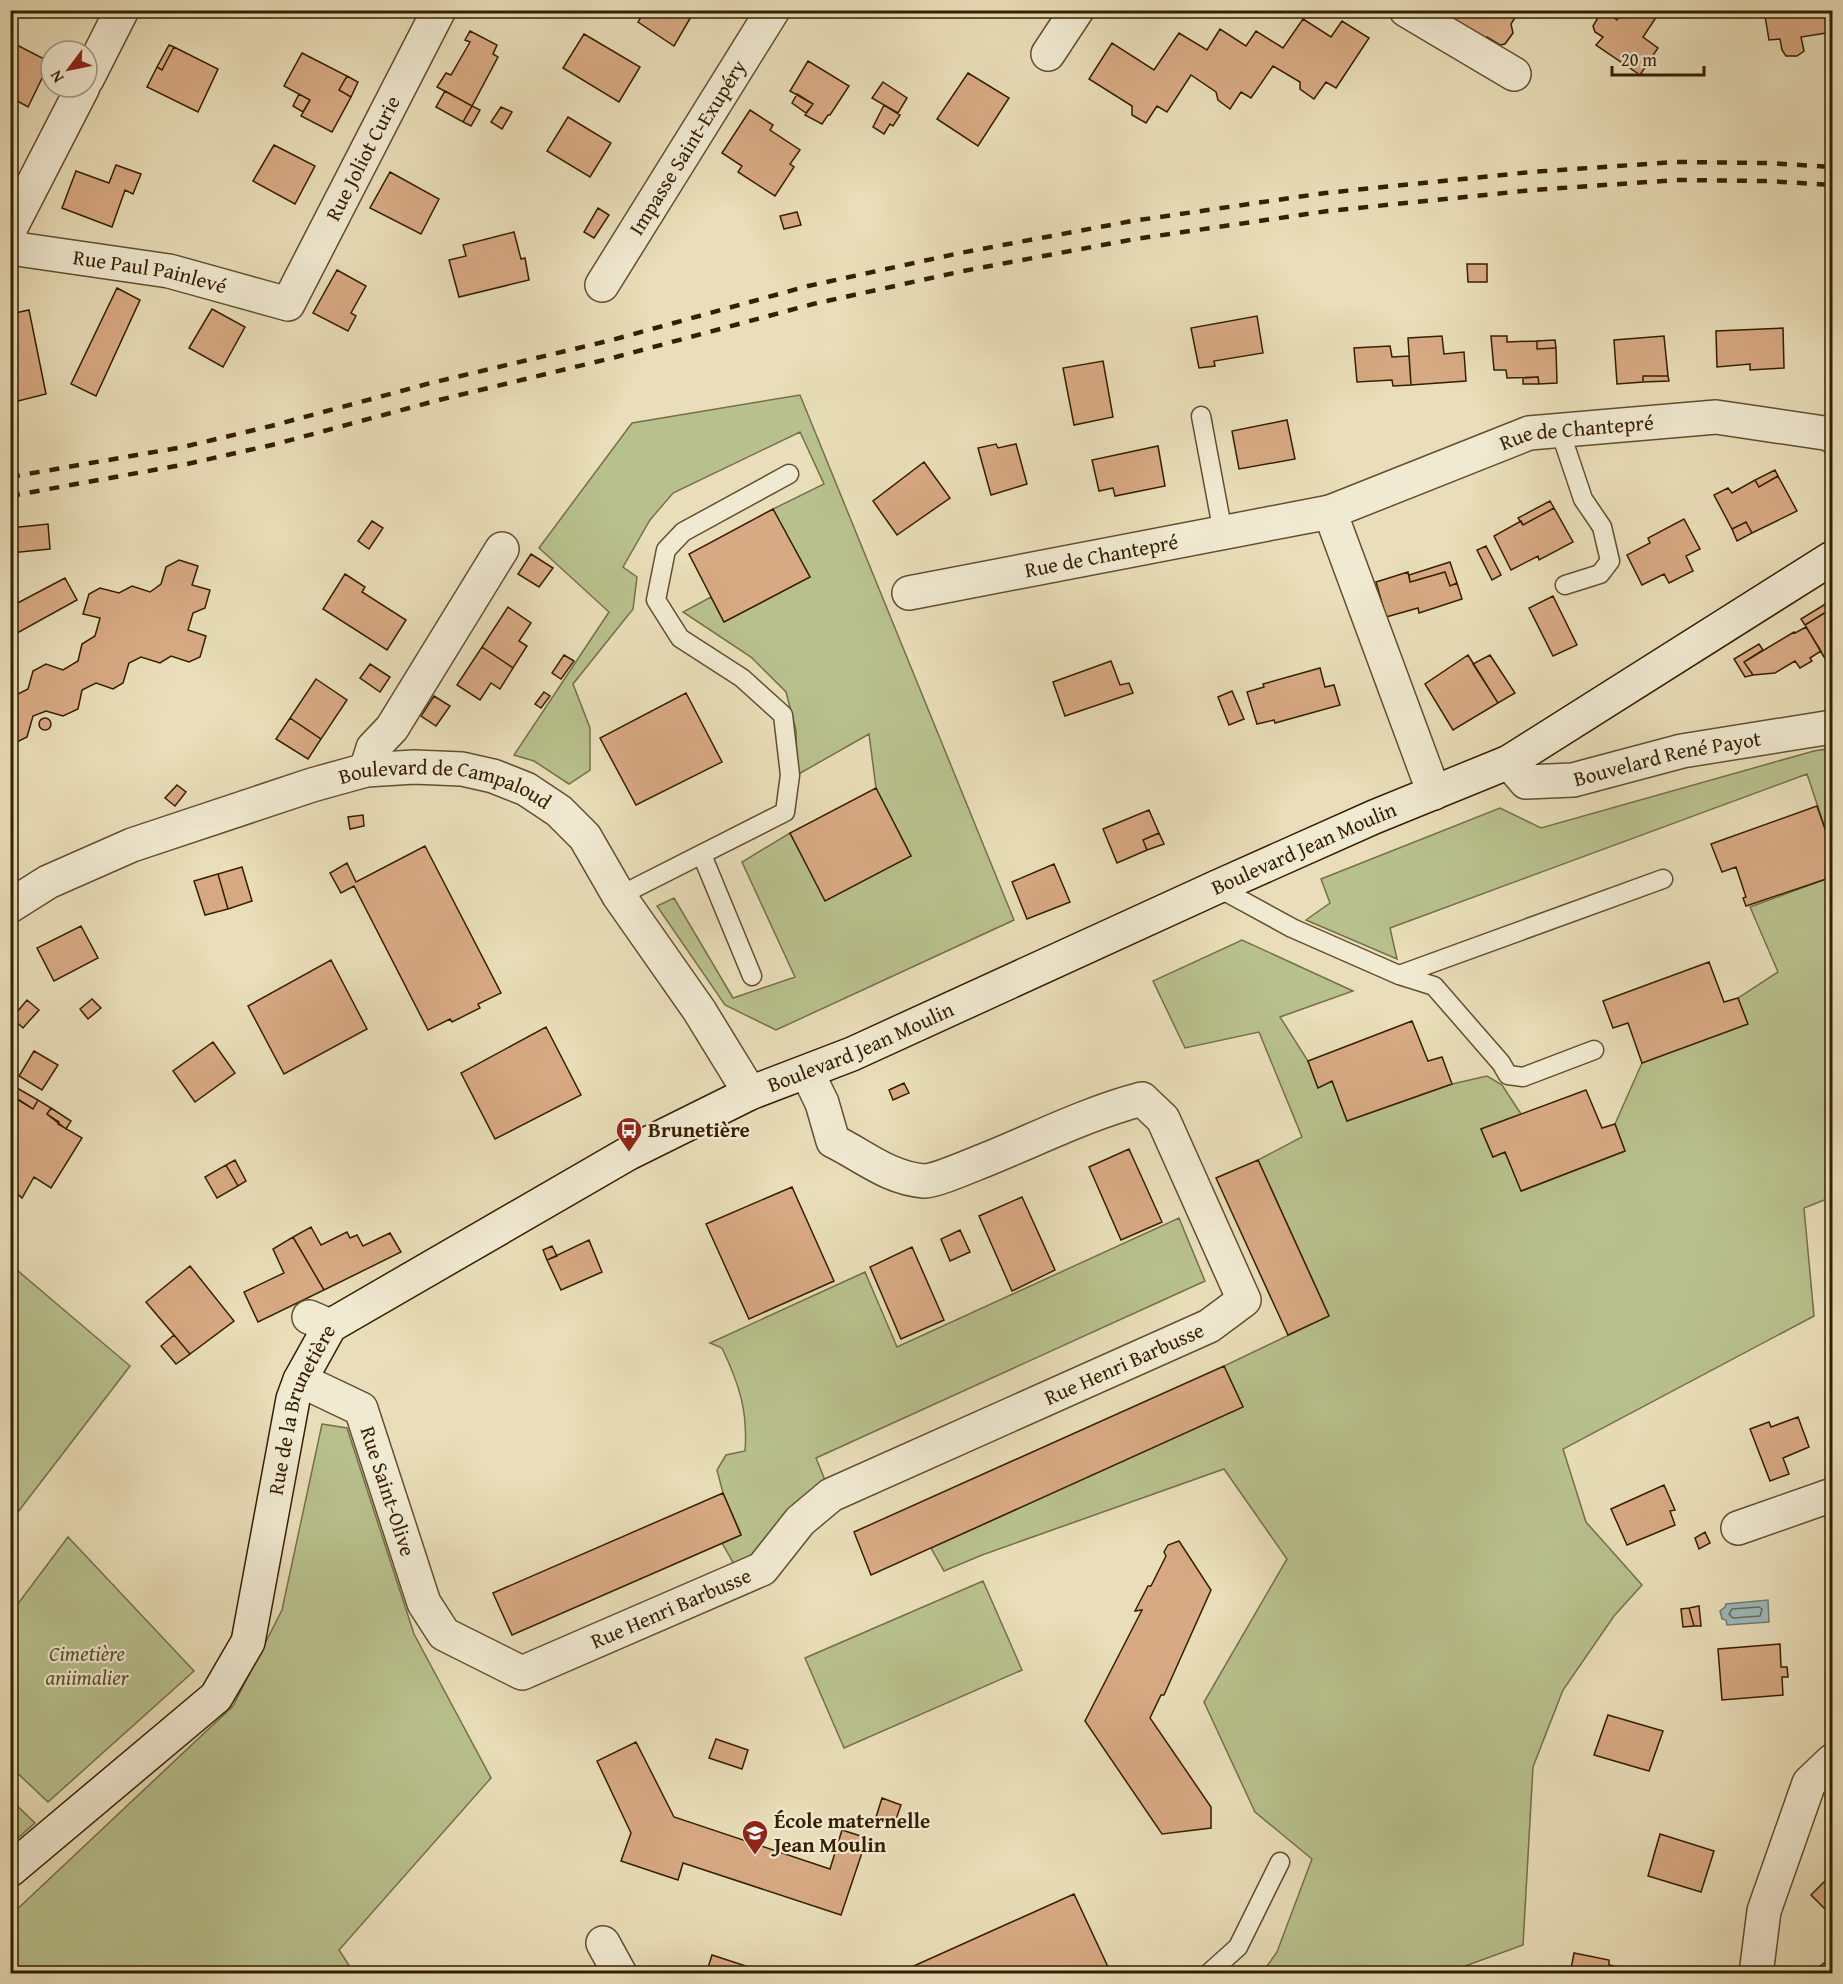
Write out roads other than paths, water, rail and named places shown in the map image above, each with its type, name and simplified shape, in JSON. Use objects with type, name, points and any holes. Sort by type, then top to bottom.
[{"type":"street","points":[[99,55],[122,10]]},
{"type":"street","name":"Rue Joliot Curie","points":[[288,304],[439,10]]},
{"type":"street","name":"Impasse Saint-Exupéry","points":[[602,285],[773,10]]},
{"type":"street","points":[[1048,54],[1077,10]]},
{"type":"street","points":[[1411,12],[1514,74]]},
{"type":"street","points":[[10,229],[77,99]]},
{"type":"street","name":"Rue Paul Painlevé","points":[[10,248],[169,271],[288,304]]},
{"type":"street","name":"Rue de Chantepré","points":[[909,593],[1330,512],[1528,433],[1716,417],[1833,436]]},
{"type":"street","points":[[1330,512],[1434,794]]},
{"type":"street","points":[[366,770],[373,748],[392,728],[502,549]]},
{"type":"street","name":"Boulevard Jean Moulin","points":[[750,1093],[852,1054],[1217,887],[1509,762],[1833,558]]},
{"type":"street","name":"Bouvelard René Payot","points":[[1509,762],[1526,782],[1573,780],[1682,751],[1833,727]]},
{"type":"street","name":"Boulevard de Campaloud","points":[[10,906],[48,882],[132,845],[312,784],[366,770],[414,767],[462,768],[493,776],[526,789],[559,811],[585,837],[619,896],[699,1010],[750,1093]]},
{"type":"street","name":"Rue Henri Barbusse","points":[[444,1634],[522,1673],[762,1569],[800,1521],[831,1495],[1209,1326],[1244,1300],[1162,1119],[1142,1099],[1106,1108],[969,1167],[926,1181],[882,1170],[833,1141],[822,1103],[807,1072]]},
{"type":"street","name":"Rue de la Brunetière","points":[[10,1870],[216,1697],[248,1642],[293,1399],[319,1322],[629,1153],[750,1093]]},
{"type":"street","name":"Rue Saint-Olive","points":[[300,1380],[361,1409],[424,1603],[444,1634]]},
{"type":"street","points":[[1738,1528],[1833,1495]]},
{"type":"street","points":[[1756,1974],[1764,1911],[1809,1783],[1833,1761]]},
{"type":"street","points":[[603,1943],[620,1974]]},
{"type":"lane","points":[[1201,416],[1223,533]]},
{"type":"lane","points":[[1560,431],[1583,499],[1602,527],[1610,561],[1600,574],[1566,585]]},
{"type":"lane","points":[[619,896],[784,812],[790,775],[783,715],[742,678],[680,638],[656,600],[666,550],[683,532],[789,474]]},
{"type":"lane","points":[[702,855],[752,976]]},
{"type":"lane","points":[[1399,975],[1663,879]]},
{"type":"lane","points":[[1217,887],[1292,928],[1399,975],[1434,986],[1501,1062],[1508,1075],[1522,1077],[1594,1050]]},
{"type":"lane","points":[[1208,1974],[1238,1947],[1280,1862]]},
{"type":"water","points":[[1768,1600],[1769,1622],[1727,1625],[1726,1620],[1722,1619],[1720,1611],[1726,1604]]},
{"type":"railway","points":[[10,477],[183,447],[431,383],[612,340],[808,286],[960,253],[1132,221],[1325,193],[1531,172],[1676,162],[1768,163],[1832,167]]},
{"type":"railway","points":[[10,496],[187,464],[276,444],[813,304],[963,271],[1135,239],[1328,211],[1533,190],[1677,180],[1767,181],[1832,185]]},
{"type":"place","name":"Brunetière","points":[[629,1153]]},
{"type":"place","name":"École maternelle Jean Moulin","points":[[755,1856]]},
{"type":"park label","name":"Cimetière aniimalier","points":[[87,1666]]}]
